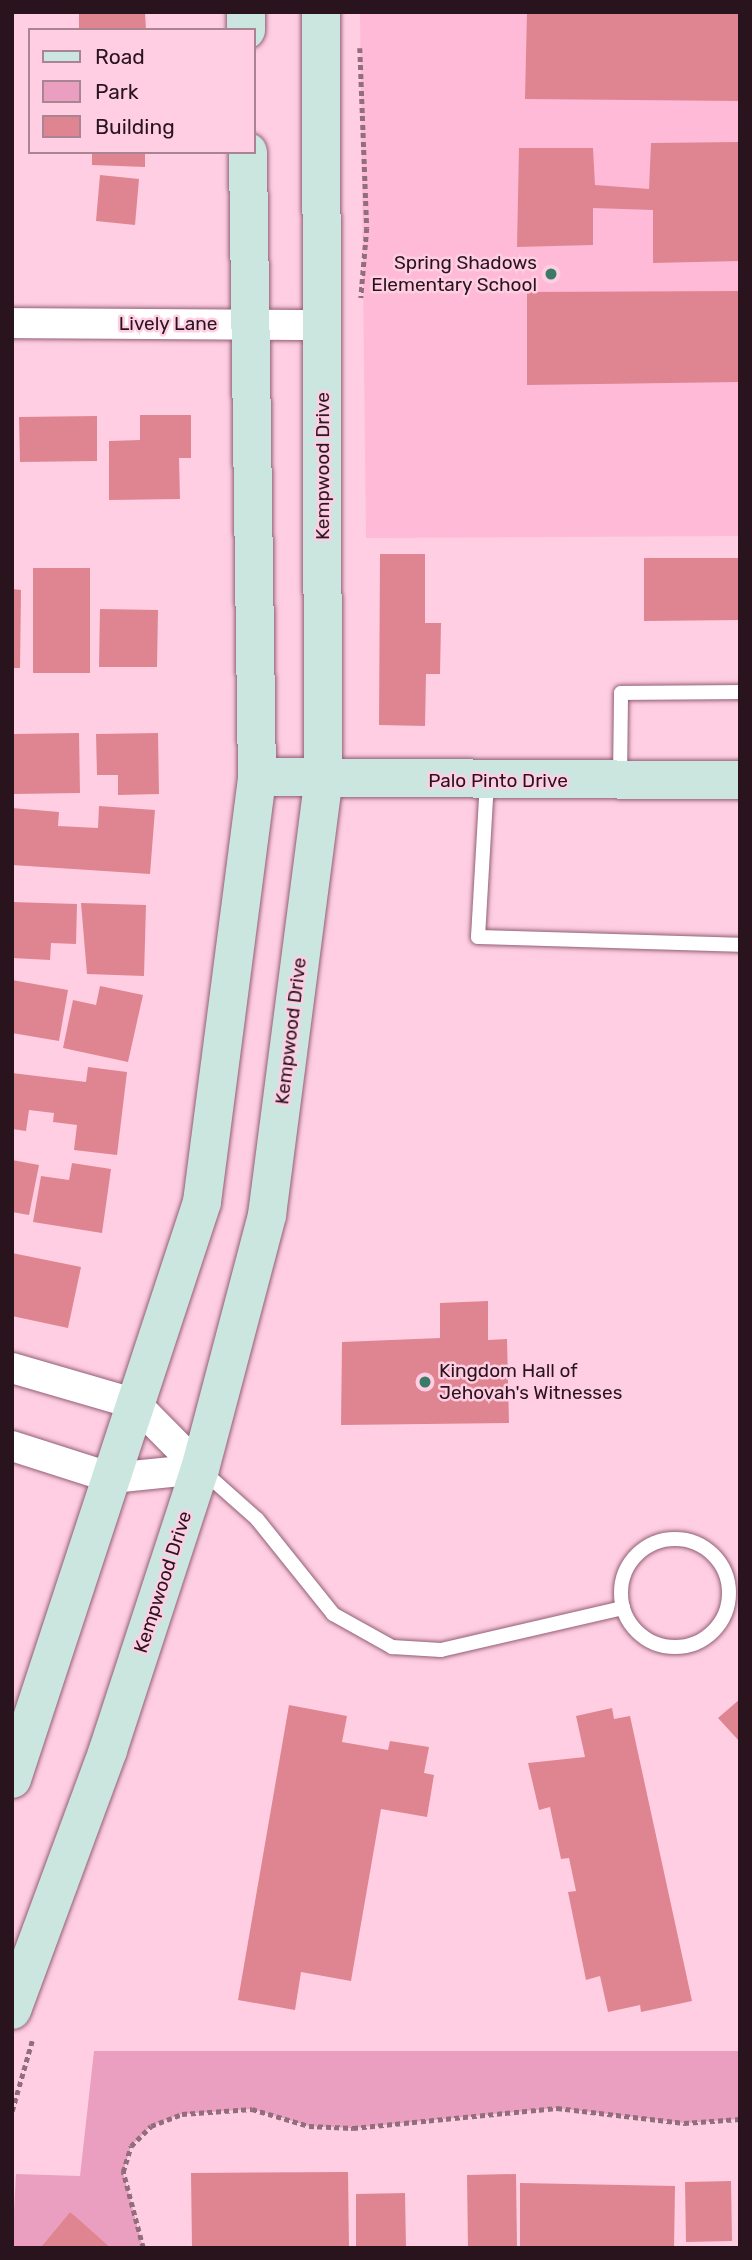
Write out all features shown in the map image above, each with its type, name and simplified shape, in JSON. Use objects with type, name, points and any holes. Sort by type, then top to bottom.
[{"type":"main road","name":"Kempwood Drive","points":[[12,2010],[108,1750],[200,1469],[267,1215],[323,782],[324,325],[321,12]]},
{"type":"main road","points":[[12,1779],[202,1202],[257,778],[248,154]]},
{"type":"main road","name":"Palo Pinto Drive","points":[[257,778],[323,782],[740,780]]},
{"type":"street","name":"Lively Lane","points":[[12,323],[324,325]]},
{"type":"street","points":[[12,1368],[136,1404],[200,1469]]},
{"type":"street","points":[[12,1446],[112,1478],[200,1469]]},
{"type":"lane","points":[[620,780],[621,693],[740,692]]},
{"type":"lane","points":[[487,781],[478,937],[740,945]]},
{"type":"lane","points":[[200,1469],[257,1520],[333,1614],[392,1647],[441,1650],[622,1608]]},
{"type":"lane","points":[[692,1541],[723,1561],[727,1604],[708,1636],[689,1645],[649,1641],[622,1608],[626,1571],[648,1546],[692,1541]]},
{"type":"path","points":[[143,2248],[123,2172],[131,2146],[151,2126],[182,2114],[251,2109],[309,2126],[352,2128],[557,2108],[684,2123],[740,2119]]},
{"type":"shaded area","name":"Spring Shadows Elementary School","points":[[360,12],[740,12],[740,536],[366,538]]},
{"type":"green space","points":[[94,2051],[740,2051],[740,2119],[684,2123],[557,2108],[352,2128],[309,2126],[252,2109],[182,2114],[151,2126],[131,2146],[123,2172],[143,2248],[111,2248],[70,2212],[40,2248],[12,2248],[16,2174],[80,2176]]},
{"type":"building","points":[[79,12],[145,12],[146,28],[79,28]]},
{"type":"building","points":[[527,12],[740,12],[740,101],[525,99]]},
{"type":"building","points":[[740,142],[740,261],[653,263],[653,210],[593,208],[593,245],[517,247],[519,148],[593,148],[595,185],[649,189],[651,143]]},
{"type":"building","points":[[92,154],[145,154],[145,167],[92,165]]},
{"type":"building","points":[[100,175],[139,179],[135,225],[96,221]]},
{"type":"building","points":[[740,291],[740,382],[527,385],[527,292]]},
{"type":"building","points":[[140,415],[191,415],[191,458],[179,458],[180,499],[109,500],[109,441],[140,440]]},
{"type":"building","points":[[97,416],[97,461],[20,462],[19,417]]},
{"type":"building","points":[[380,554],[425,554],[425,623],[441,623],[440,674],[426,674],[425,726],[379,725]]},
{"type":"building","points":[[644,558],[740,558],[740,620],[644,621]]},
{"type":"building","points":[[33,568],[90,568],[90,673],[33,673]]},
{"type":"building","points":[[12,589],[21,590],[20,668],[12,668]]},
{"type":"building","points":[[100,609],[158,610],[157,667],[99,667]]},
{"type":"building","points":[[79,733],[80,793],[14,794],[14,734]]},
{"type":"building","points":[[158,733],[159,794],[118,795],[118,775],[97,775],[96,734]]},
{"type":"building","points":[[99,806],[155,810],[150,874],[12,865],[12,808],[59,812],[58,826],[98,828]]},
{"type":"building","points":[[12,902],[77,904],[76,944],[51,943],[50,960],[12,958]]},
{"type":"building","points":[[81,903],[146,905],[144,976],[87,974]]},
{"type":"building","points":[[12,980],[68,990],[59,1041],[12,1033]]},
{"type":"building","points":[[100,986],[143,995],[128,1062],[63,1048],[73,1000],[96,1005]]},
{"type":"building","points":[[88,1067],[127,1072],[117,1155],[74,1150],[77,1125],[53,1122],[54,1113],[29,1110],[26,1131],[12,1129],[12,1073],[86,1082]]},
{"type":"building","points":[[12,1160],[39,1165],[29,1215],[12,1212]]},
{"type":"building","points":[[72,1163],[111,1169],[102,1233],[33,1222],[41,1176],[69,1180]]},
{"type":"building","points":[[12,1253],[81,1267],[68,1328],[12,1316]]},
{"type":"building","name":"Kingdom Hall of Jehovah's Witnesses","points":[[488,1301],[488,1340],[507,1339],[509,1423],[341,1425],[342,1342],[440,1338],[440,1303]]},
{"type":"building","points":[[740,1699],[740,1742],[718,1718]]},
{"type":"building","points":[[289,1705],[347,1716],[342,1742],[388,1750],[390,1741],[429,1747],[424,1773],[434,1775],[427,1817],[381,1809],[351,1981],[301,1972],[295,2010],[238,2000]]},
{"type":"building","points":[[612,1708],[614,1719],[630,1716],[692,2001],[641,2012],[640,2005],[608,2012],[600,1976],[586,1980],[568,1892],[576,1891],[569,1858],[561,1859],[550,1807],[539,1810],[528,1763],[585,1757],[576,1716]]},
{"type":"building","points":[[348,2172],[349,2248],[192,2248],[191,2173]]},
{"type":"building","points":[[516,2174],[517,2248],[468,2248],[467,2175]]},
{"type":"building","points":[[731,2181],[732,2241],[686,2242],[685,2182]]},
{"type":"building","points":[[520,2183],[675,2186],[674,2248],[520,2248]]},
{"type":"building","points":[[405,2193],[406,2248],[356,2248],[356,2194]]},
{"type":"building","points":[[70,2212],[75,2216],[111,2248],[40,2248]]},
{"type":"place","name":"Spring Shadows Elementary School","points":[[551,274]]},
{"type":"place","name":"Kingdom Hall of Jehovah's Witnesses","points":[[425,1382]]}]
